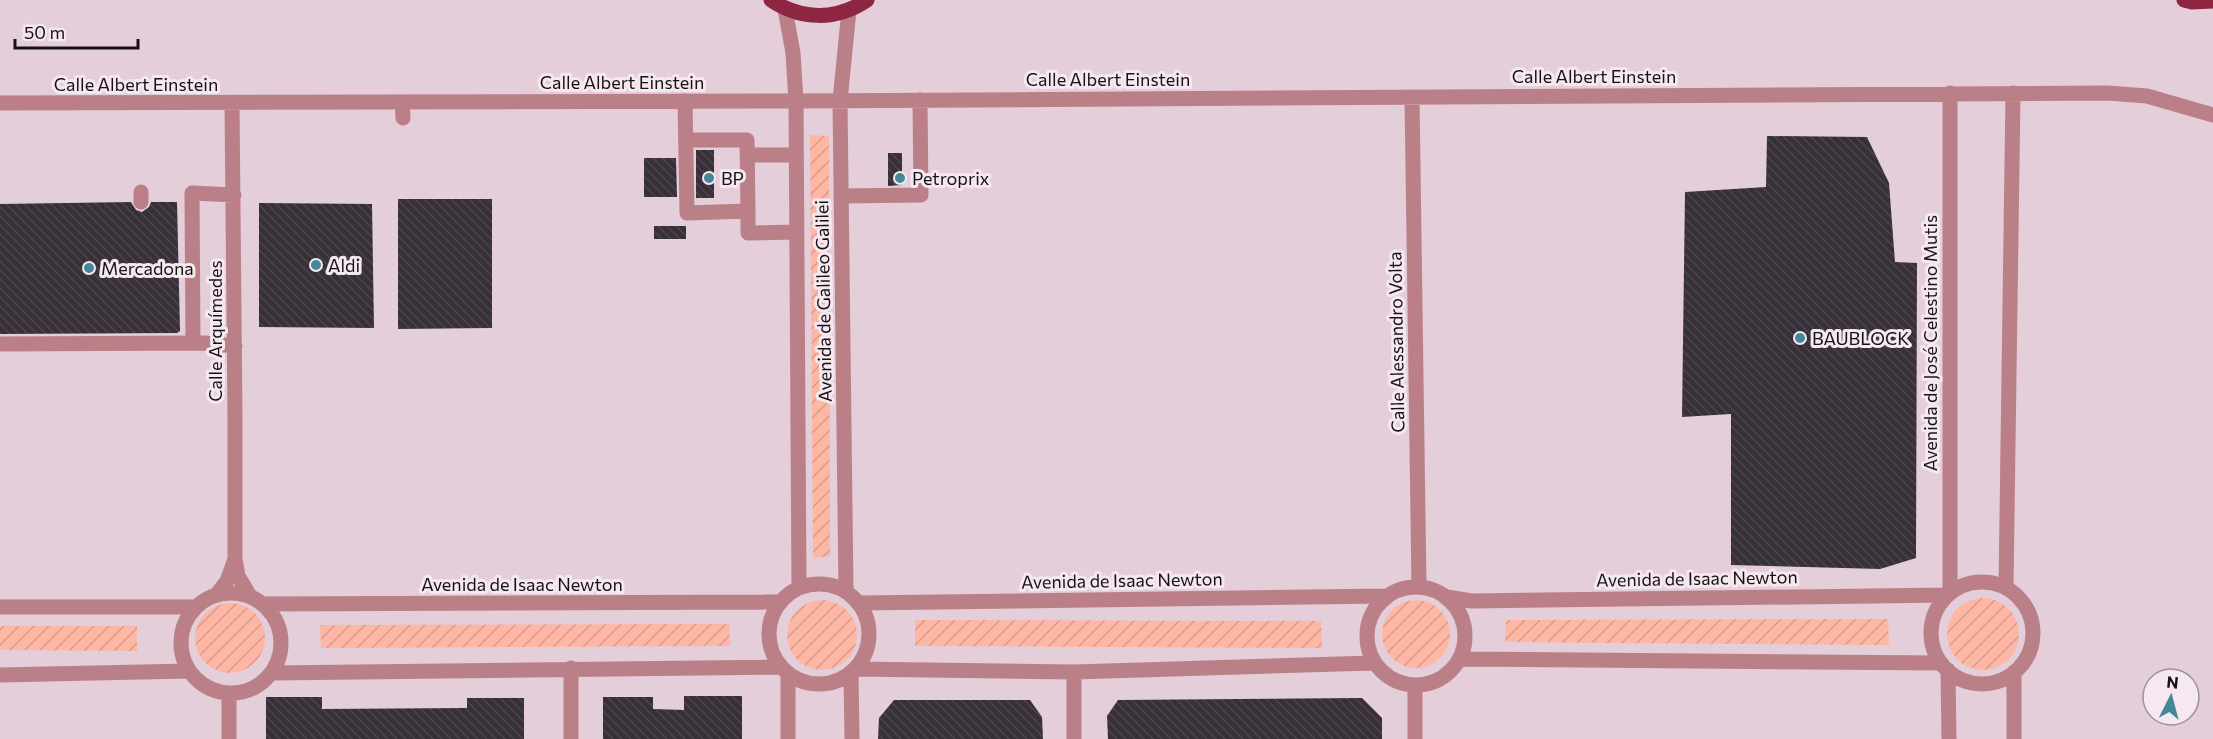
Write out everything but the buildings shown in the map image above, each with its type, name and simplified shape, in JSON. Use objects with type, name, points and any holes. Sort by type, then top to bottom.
[{"type":"main road","points":[[771,0],[785,9],[806,15],[828,16],[849,10],[867,0]]},
{"type":"main road","points":[[2184,0],[2213,1]]},
{"type":"street","name":"Avenida de Galileo Galilei","points":[[785,9],[793,53],[796,101],[798,588]]},
{"type":"street","name":"Avenida de Galileo Galilei","points":[[846,591],[840,101],[849,10]]},
{"type":"street","name":"Avenida de José Celestino Mutis","points":[[1948,594],[1950,93]]},
{"type":"street","points":[[2006,587],[2013,93]]},
{"type":"street","name":"Calle Albert Einstein","points":[[0,103],[232,103],[402,110],[685,101],[2107,93],[2147,96],[2213,115]]},
{"type":"street","name":"Calle Alessandro Volta","points":[[1412,97],[1419,586]]},
{"type":"street","points":[[841,196],[921,195],[920,100]]},
{"type":"street","points":[[685,101],[687,213],[748,211]]},
{"type":"street","name":"Calle Arquímedes","points":[[232,103],[235,559],[238,576],[250,596]]},
{"type":"street","points":[[686,140],[747,140],[748,232],[797,232]]},
{"type":"street","points":[[747,155],[796,155]]},
{"type":"street","points":[[193,343],[192,193],[234,195]]},
{"type":"street","points":[[0,344],[193,343],[235,346]]},
{"type":"street","name":"Calle Arquímedes","points":[[217,594],[227,581],[235,559]]},
{"type":"street","points":[[1460,659],[1923,664],[1944,667],[1967,681],[1988,683],[2002,680],[2014,672],[2026,660],[2032,644],[2033,628],[2029,611],[2019,597],[2006,587],[1987,582],[1967,584],[1948,594],[1936,610],[1931,628],[1933,646],[1944,667],[1948,739]]},
{"type":"street","points":[[814,584],[830,585],[846,591],[859,603],[866,616],[869,644],[864,657],[854,671],[837,681],[820,685],[803,682],[784,670],[771,652],[768,635],[771,617],[780,602],[798,588],[814,584]]},
{"type":"street","points":[[1419,586],[1447,597],[1458,610],[1464,626],[1465,643],[1460,659],[1451,670],[1428,684],[1415,685],[1392,679],[1374,663],[1367,646],[1367,627],[1373,610],[1386,596],[1402,588],[1419,586]]},
{"type":"street","points":[[233,592],[250,596],[274,615],[280,629],[282,645],[279,660],[272,673],[253,689],[229,693],[206,687],[189,671],[182,655],[180,638],[185,621],[195,607],[205,599],[217,594],[233,592]]},
{"type":"street","name":"Avenida de Isaac Newton","points":[[1447,597],[1472,601],[1948,594]]},
{"type":"street","name":"Avenida de Isaac Newton","points":[[859,603],[1386,596]]},
{"type":"street","name":"Avenida de Isaac Newton","points":[[263,604],[780,602]]},
{"type":"street","points":[[0,606],[195,607]]},
{"type":"street","points":[[854,671],[1074,672],[1374,663]]},
{"type":"street","points":[[272,673],[571,668],[784,670]]},
{"type":"street","points":[[571,668],[572,739]]},
{"type":"street","points":[[784,670],[788,739]]},
{"type":"street","points":[[0,675],[189,671]]},
{"type":"street","points":[[852,739],[854,671]]},
{"type":"street","points":[[1074,672],[1074,739]]},
{"type":"street","points":[[2014,672],[2014,739]]},
{"type":"street","points":[[1415,685],[1415,739]]},
{"type":"street","points":[[229,693],[230,739]]},
{"type":"shaded area","points":[[0,0],[2213,0],[2213,739],[0,739]]},
{"type":"shaded area","points":[[810,135],[829,136],[830,556],[813,558]]},
{"type":"shaded area","points":[[1983,598],[2003,604],[2013,614],[2019,634],[2013,654],[2003,664],[1983,670],[1963,664],[1953,654],[1947,634],[1953,614],[1963,604]]},
{"type":"shaded area","points":[[829,600],[842,606],[851,615],[855,621],[857,635],[855,649],[847,660],[836,668],[815,670],[797,660],[789,649],[787,628],[797,610],[808,602]]},
{"type":"shaded area","points":[[1416,600],[1429,602],[1440,610],[1448,621],[1450,634],[1448,647],[1440,658],[1429,666],[1416,668],[1403,666],[1392,658],[1384,647],[1382,634],[1384,621],[1392,610],[1403,602]]},
{"type":"shaded area","points":[[230,603],[243,606],[255,613],[262,625],[265,638],[262,651],[255,663],[243,670],[230,673],[217,670],[205,663],[198,651],[195,638],[198,625],[205,613],[217,606]]},
{"type":"shaded area","points":[[1888,619],[1889,645],[1505,642],[1506,620]]},
{"type":"shaded area","points":[[915,620],[1321,621],[1322,648],[915,646]]},
{"type":"shaded area","points":[[729,624],[730,646],[321,648],[320,625]]},
{"type":"shaded area","points":[[0,626],[137,626],[137,651],[0,650]]},
{"type":"place","name":"BP","points":[[709,178]]},
{"type":"place","name":"Petroprix","points":[[900,178]]},
{"type":"place","name":"Aldi","points":[[316,265]]},
{"type":"place","name":"Mercadona","points":[[89,268]]},
{"type":"place","name":"BAUBLOCK","points":[[1800,338]]}]
